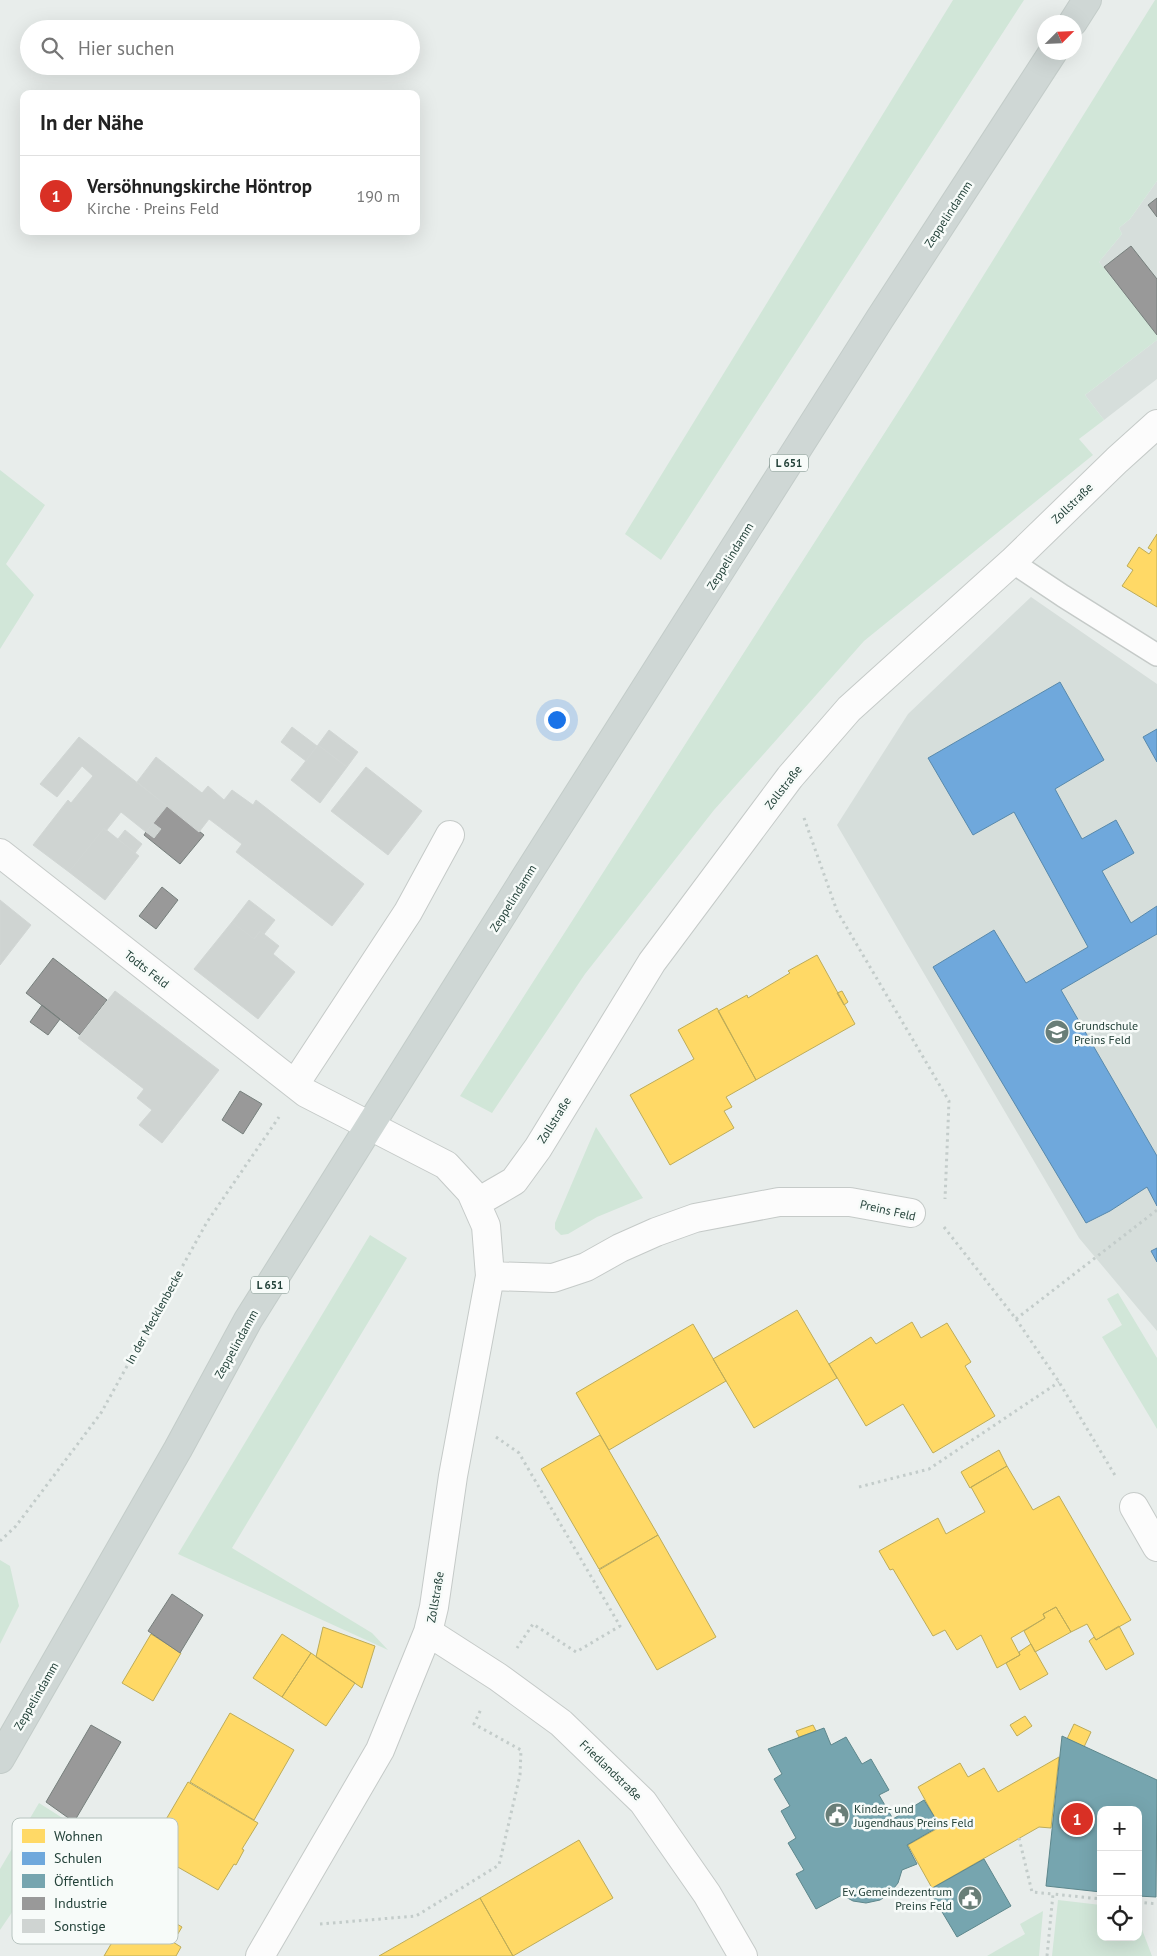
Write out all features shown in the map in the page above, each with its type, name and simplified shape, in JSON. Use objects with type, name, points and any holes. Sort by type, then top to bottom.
[{"type":"main road","points":[[1077,15],[1087,0]]},
{"type":"main road","name":"Zeppelindamm","points":[[0,1759],[173,1458],[248,1320],[880,320],[1048,60]]},
{"type":"street","name":"Zollstraße","points":[[476,1203],[514,1181],[538,1148],[652,962],[790,777],[849,709],[1012,562],[1157,424]]},
{"type":"street","points":[[300,1089],[408,912],[450,835]]},
{"type":"street","name":"Todts Feld","points":[[0,853],[300,1089],[369,1126]]},
{"type":"street","name":"Zollstraße","points":[[260,1956],[380,1750],[428,1632],[434,1607],[453,1476],[490,1276],[486,1226],[471,1192],[446,1165],[369,1126]]},
{"type":"street","name":"Preins Feld","points":[[490,1276],[553,1278],[586,1268],[620,1248],[687,1221],[779,1202],[850,1202],[911,1213]]},
{"type":"street","points":[[1134,1507],[1157,1547]]},
{"type":"street","name":"Friedlandstraße","points":[[428,1632],[498,1677],[562,1723],[643,1802],[707,1894],[744,1956]]},
{"type":"lane","points":[[1012,562],[1157,655]]},
{"type":"path","points":[[790,777],[837,911],[949,1101],[945,1207]]},
{"type":"path","name":"In der Mecklenbecke","points":[[0,1541],[16,1526],[101,1413],[207,1222],[300,1089]]},
{"type":"path","points":[[1016,1319],[1157,1210]]},
{"type":"path","name":"Preins Feld","points":[[911,1213],[944,1227],[1016,1319],[1059,1382],[1134,1507]]},
{"type":"path","points":[[858,1487],[929,1469],[1059,1382]]},
{"type":"path","points":[[282,1917],[320,1924],[416,1916],[499,1865],[520,1775],[520,1750],[474,1724],[498,1677],[534,1624],[576,1652],[620,1626],[519,1453],[465,1415]]},
{"type":"path","points":[[1019,1838],[1032,1892],[1097,1899]]},
{"type":"path","points":[[1047,1956],[1053,1894]]},
{"type":"path","points":[[1142,1902],[1157,1904]]},
{"type":"shaded area","points":[[1157,181],[1157,336],[1099,262],[1122,234],[1119,228],[1130,219]]},
{"type":"shaded area","points":[[1157,340],[1157,379],[1104,420],[1085,395]]},
{"type":"shaded area","name":"Grundschule Preins Feld","points":[[1031,597],[1157,684],[1157,1331],[1079,1238],[837,825],[908,714]]},
{"type":"green space","points":[[953,0],[1024,0],[661,560],[625,534]]},
{"type":"green space","points":[[1155,0],[1157,0],[1157,181],[1130,219],[1119,228],[1122,234],[1099,262],[1157,335],[1157,340],[1085,395],[1104,420],[1079,439],[1093,455],[864,641],[714,810],[585,974],[492,1113],[460,1096],[914,387]]},
{"type":"green space","points":[[0,470],[45,505],[6,564],[34,595],[0,649]]},
{"type":"green space","points":[[596,1127],[643,1198],[597,1217],[568,1234],[561,1235],[555,1229],[555,1223]]},
{"type":"green space","points":[[370,1235],[407,1258],[232,1548],[372,1633],[388,1650],[178,1554]]},
{"type":"green space","points":[[1118,1293],[1157,1358],[1157,1429],[1102,1337],[1122,1325],[1107,1299]]},
{"type":"green space","points":[[0,1560],[10,1566],[19,1606],[0,1644]]},
{"type":"green space","points":[[39,1803],[63,1818],[30,1818]]},
{"type":"green space","points":[[12,1849],[12,1912],[0,1930],[0,1869]]},
{"type":"green space","points":[[1058,1900],[1097,1905],[1097,1941],[1142,1941],[1142,1930],[1152,1956],[1052,1956]]},
{"type":"green space","points":[[1043,1911],[1039,1956],[987,1956],[1025,1934],[1020,1924]]},
{"type":"building: Wohnen","points":[[1157,534],[1157,607],[1122,586],[1133,570],[1127,566],[1139,547],[1149,554],[1152,550],[1148,548]]},
{"type":"building: Wohnen","points":[[817,955],[855,1024],[756,1080],[718,1011],[747,995],[748,998],[790,973],[788,971]]},
{"type":"building: Wohnen","points":[[842,991],[848,1002],[844,1005],[837,993]]},
{"type":"building: Wohnen","points":[[717,1008],[756,1080],[726,1097],[732,1107],[724,1111],[734,1128],[670,1165],[630,1095],[694,1059],[678,1030]]},
{"type":"building: Wohnen","points":[[797,1310],[837,1378],[754,1428],[713,1359]]},
{"type":"building: Wohnen","points":[[912,1322],[921,1338],[947,1323],[971,1362],[965,1366],[995,1416],[933,1453],[903,1404],[866,1426],[829,1364],[871,1337],[876,1344]]},
{"type":"building: Wohnen","points":[[693,1324],[726,1381],[609,1450],[576,1393]]},
{"type":"building: Wohnen","points":[[600,1435],[658,1535],[599,1569],[541,1469]]},
{"type":"building: Wohnen","points":[[999,1450],[1007,1466],[970,1488],[961,1472]]},
{"type":"building: Wohnen","points":[[1007,1466],[1033,1510],[1059,1496],[1131,1620],[1096,1640],[1087,1624],[1071,1632],[1056,1607],[1043,1614],[1045,1618],[1011,1638],[1020,1655],[997,1668],[981,1635],[957,1650],[945,1630],[933,1636],[893,1569],[890,1570],[879,1551],[938,1518],[946,1534],[985,1512],[971,1487]]},
{"type":"building: Wohnen","points":[[658,1535],[716,1637],[657,1670],[599,1570]]},
{"type":"building: Wohnen","points":[[1056,1607],[1071,1632],[1035,1652],[1024,1631],[1045,1618],[1043,1614]]},
{"type":"building: Wohnen","points":[[1119,1626],[1134,1654],[1106,1670],[1089,1641],[1094,1637],[1096,1640]]},
{"type":"building: Wohnen","points":[[323,1627],[375,1646],[362,1688],[316,1657]]},
{"type":"building: Wohnen","points":[[151,1634],[181,1653],[153,1701],[122,1683]]},
{"type":"building: Wohnen","points":[[282,1634],[311,1653],[282,1697],[253,1678]]},
{"type":"building: Wohnen","points":[[1031,1644],[1048,1674],[1020,1690],[1006,1663],[1020,1655],[1019,1652]]},
{"type":"building: Wohnen","points":[[311,1653],[355,1683],[326,1726],[282,1697]]},
{"type":"building: Wohnen","points":[[230,1713],[294,1750],[254,1820],[190,1782]]},
{"type":"building: Wohnen","points":[[1025,1716],[1032,1726],[1017,1736],[1010,1725]]},
{"type":"building: Wohnen","points":[[1074,1724],[1091,1732],[1084,1747],[1067,1739]]},
{"type":"building: Wohnen","points":[[813,1725],[816,1731],[799,1737],[796,1731]]},
{"type":"building: Wohnen","points":[[1059,1757],[1051,1828],[1039,1827],[932,1888],[908,1845],[940,1827],[918,1787],[960,1763],[968,1777],[984,1768],[998,1792]]},
{"type":"building: Wohnen","points":[[188,1782],[258,1823],[242,1849],[244,1850],[236,1865],[234,1864],[218,1890],[178,1867],[178,1818],[167,1818]]},
{"type":"building: Wohnen","points":[[579,1840],[613,1898],[513,1956],[480,1898]]},
{"type":"building: Wohnen","points":[[480,1898],[513,1956],[379,1956]]},
{"type":"building: Wohnen","points":[[178,1925],[182,1927],[178,1934]]},
{"type":"building: Wohnen","points":[[111,1944],[176,1944],[181,1947],[176,1956],[104,1956]]},
{"type":"building: Schulen","points":[[1060,682],[1104,760],[1055,789],[1082,839],[1116,820],[1134,853],[1102,871],[1131,923],[1157,906],[1157,934],[1061,990],[1157,1156],[1157,1206],[1147,1187],[1110,1211],[1086,1223],[933,967],[994,930],[1026,983],[1088,947],[1014,812],[973,835],[928,758]]},
{"type":"building: Schulen","points":[[1157,729],[1157,762],[1143,737]]},
{"type":"building: Schulen","points":[[1157,1248],[1157,1262],[1151,1251]]},
{"type":"building: Öffentlich","name":"Kinder- und Jugendhaus Preins Feld","points":[[824,1728],[831,1745],[846,1737],[862,1764],[871,1759],[889,1790],[879,1795],[893,1819],[924,1800],[940,1826],[907,1845],[917,1864],[902,1870],[898,1883],[890,1893],[880,1900],[866,1903],[853,1901],[842,1895],[816,1909],[796,1874],[804,1870],[788,1843],[796,1838],[781,1811],[790,1806],[774,1779],[782,1774],[768,1749]]},
{"type":"building: Öffentlich","points":[[1062,1736],[1157,1780],[1156,1897],[1142,1896],[1142,1806],[1097,1806],[1097,1892],[1046,1886]]},
{"type":"building: Öffentlich","name":"Ev. Gemeindezentrum Preins Feld","points":[[984,1859],[1011,1906],[957,1937],[929,1890]]},
{"type":"building: Industrie","points":[[1157,198],[1157,217],[1148,205]]},
{"type":"building: Industrie","points":[[1131,246],[1157,279],[1157,335],[1104,267]]},
{"type":"building: Industrie","points":[[167,806],[204,835],[180,864],[144,835],[146,832],[154,838],[161,829],[153,823]]},
{"type":"building: Industrie","points":[[162,887],[178,900],[156,929],[139,916]]},
{"type":"building: Industrie","points":[[53,958],[107,1000],[80,1035],[26,993]]},
{"type":"building: Industrie","points":[[42,1005],[60,1019],[48,1035],[30,1022]]},
{"type":"building: Industrie","points":[[240,1091],[262,1104],[243,1134],[222,1120]]},
{"type":"building: Industrie","points":[[172,1594],[203,1615],[180,1653],[148,1631]]},
{"type":"building: Industrie","points":[[91,1725],[121,1742],[76,1818],[68,1818],[46,1802]]},
{"type":"building: Sonstige","points":[[292,727],[317,746],[306,761],[281,742]]},
{"type":"building: Sonstige","points":[[329,730],[358,752],[347,767],[318,745]]},
{"type":"building: Sonstige","points":[[79,737],[167,806],[146,832],[121,812],[106,831],[104,828],[69,872],[33,845],[68,800],[71,803],[93,776],[82,766],[57,797],[40,784]]},
{"type":"building: Sonstige","points":[[318,745],[347,767],[320,803],[291,780]]},
{"type":"building: Sonstige","points":[[156,757],[202,793],[208,786],[224,800],[232,790],[253,805],[256,800],[364,884],[332,926],[236,852],[242,844],[209,819],[199,832],[137,782]]},
{"type":"building: Sonstige","points":[[366,767],[422,811],[388,855],[331,811]]},
{"type":"building: Sonstige","points":[[153,823],[161,829],[154,838],[146,832]]},
{"type":"building: Sonstige","points":[[104,828],[139,856],[105,900],[69,872]]},
{"type":"building: Sonstige","points":[[125,830],[142,844],[135,853],[118,839]]},
{"type":"building: Sonstige","points":[[0,900],[31,925],[0,965]]},
{"type":"building: Sonstige","points":[[249,900],[275,920],[264,934],[260,931],[254,939],[232,922]]},
{"type":"building: Sonstige","points":[[232,922],[254,939],[260,931],[279,946],[273,954],[295,972],[258,1019],[194,969]]},
{"type":"building: Sonstige","points":[[115,991],[219,1070],[162,1143],[139,1125],[152,1110],[137,1098],[144,1089],[78,1038]]},
{"type":"place","name":"Grundschule Preins Feld","points":[[1057,1032]]},
{"type":"place","name":"Kinder- und Jugendhaus Preins Feld","points":[[837,1815]]},
{"type":"place","name":"Versöhnungskirche Höntrop","points":[[1077,1819]]},
{"type":"place","name":"Ev. Gemeindezentrum Preins Feld","points":[[970,1898]]}]
